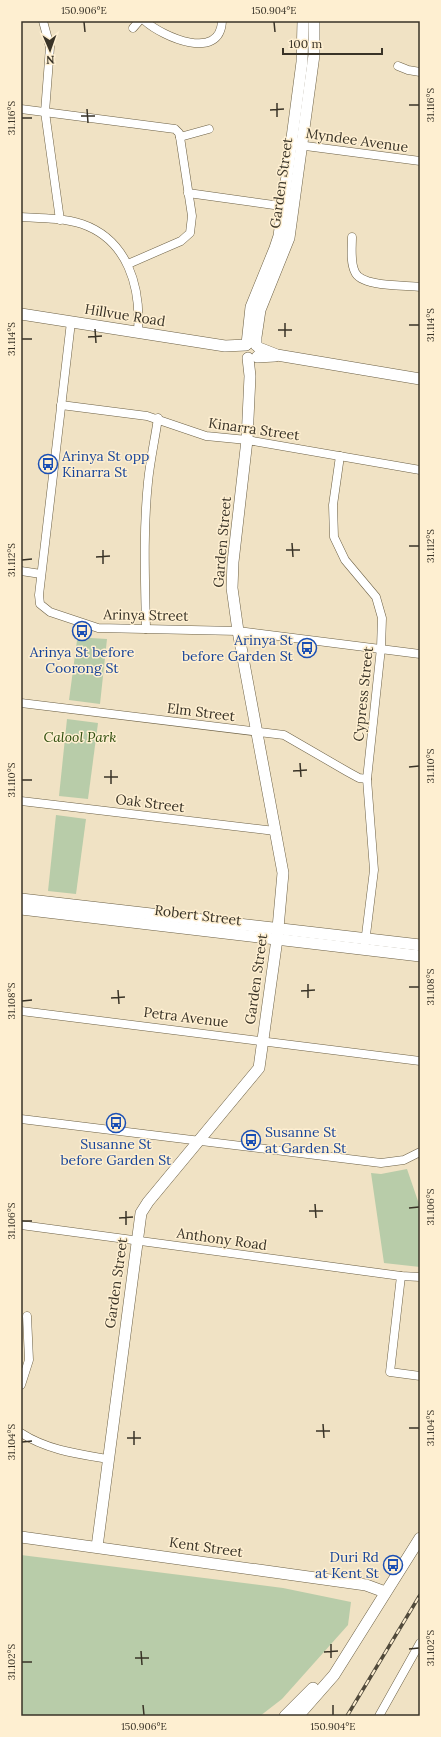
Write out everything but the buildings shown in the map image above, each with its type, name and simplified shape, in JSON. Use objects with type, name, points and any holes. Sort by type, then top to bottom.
[{"type":"street","points":[[43,21],[50,47],[45,112],[60,220]]},
{"type":"street","points":[[133,28],[139,21]]},
{"type":"street","points":[[145,21],[159,31],[187,42],[199,44],[210,42],[217,37],[222,29],[222,21]]},
{"type":"street","name":"Garden Street","points":[[296,145],[302,62],[303,21]]},
{"type":"street","name":"Garden Street","points":[[97,1547],[137,1240],[140,1219],[144,1207],[257,1072],[261,1060],[284,881],[258,732],[238,630],[232,575],[247,440],[252,351],[259,316],[287,246],[287,207],[296,145],[314,55],[314,21]]},
{"type":"street","points":[[398,66],[408,70],[420,72]]},
{"type":"street","points":[[21,109],[175,129],[179,133],[192,216],[191,229],[187,237],[175,244],[128,264]]},
{"type":"street","points":[[180,137],[209,129]]},
{"type":"street","name":"Myndee Avenue","points":[[296,145],[420,161]]},
{"type":"street","points":[[188,193],[287,207]]},
{"type":"street","points":[[21,217],[60,220],[81,224],[98,231],[111,240],[128,264],[138,308],[138,331]]},
{"type":"street","points":[[352,237],[352,259],[355,273],[363,281],[420,286]]},
{"type":"street","name":"Hillvue Road","points":[[21,314],[138,331],[420,379]]},
{"type":"street","name":"Arinya Street","points":[[71,322],[41,574],[39,600],[42,607],[50,612],[98,628],[238,630],[420,654]]},
{"type":"street","name":"Kinarra Street","points":[[61,405],[158,418],[206,436],[247,440],[420,470]]},
{"type":"street","points":[[146,629],[144,551],[148,481],[158,418]]},
{"type":"street","name":"Cypress Street","points":[[340,456],[333,506],[334,537],[345,560],[376,598],[382,618],[381,648],[367,779],[374,870],[364,950]]},
{"type":"street","points":[[21,571],[41,574]]},
{"type":"street","name":"Elm Street","points":[[21,703],[284,735],[359,778],[367,779]]},
{"type":"street","name":"Oak Street","points":[[21,801],[276,831]]},
{"type":"street","name":"Robert Street","points":[[21,898],[420,945]]},
{"type":"street","name":"Robert Street","points":[[21,909],[420,956]]},
{"type":"street","name":"Petra Avenue","points":[[21,1010],[420,1061]]},
{"type":"street","points":[[21,1119],[381,1163],[404,1160],[420,1152]]},
{"type":"street","name":"Anthony Road","points":[[21,1225],[401,1276],[420,1277]]},
{"type":"street","points":[[401,1276],[390,1372],[420,1376]]},
{"type":"street","points":[[21,1385],[29,1360],[27,1316]]},
{"type":"street","points":[[21,1433],[52,1447],[108,1459]]},
{"type":"street","name":"Kent Street","points":[[21,1537],[366,1585],[385,1592]]},
{"type":"street","points":[[298,1716],[334,1675],[420,1538]]},
{"type":"street","points":[[379,1716],[420,1644]]},
{"type":"street","points":[[285,1716],[328,1672],[342,1660]]},
{"type":"green space","name":"Calool Park","points":[[78,633],[91,638],[107,639],[100,704],[69,700]]},
{"type":"green space","name":"Calool Park","points":[[67,719],[98,723],[88,799],[59,796]]},
{"type":"green space","points":[[56,815],[86,819],[76,894],[48,891]]},
{"type":"green space","points":[[407,1169],[420,1207],[420,1267],[384,1263],[371,1173],[381,1174]]},
{"type":"green space","points":[[21,1555],[283,1588],[351,1602],[348,1625],[282,1699],[260,1716],[21,1716]]},
{"type":"railway","points":[[347,1716],[420,1595]]},
{"type":"place","name":"Arinya St opp Kinarra St","points":[[48,464]]},
{"type":"place","name":"Arinya St before Coorong St","points":[[82,631]]},
{"type":"place","name":"Arinya St before Garden St","points":[[307,648]]},
{"type":"place","name":"Susanne St before Garden St","points":[[116,1123]]},
{"type":"place","name":"Susanne St at Garden St","points":[[251,1140]]},
{"type":"place","name":"Duri Rd at Kent St","points":[[393,1565]]}]
